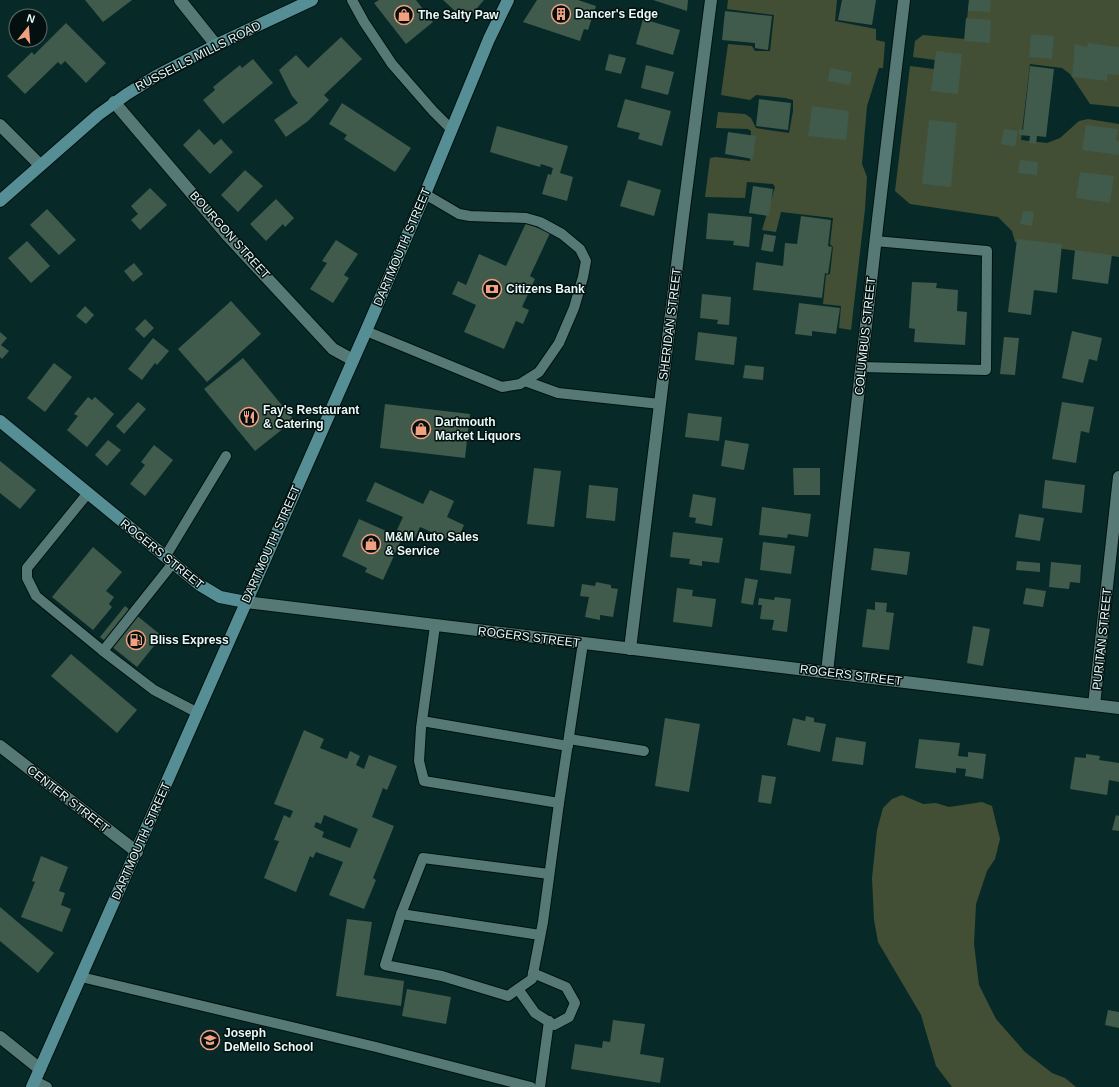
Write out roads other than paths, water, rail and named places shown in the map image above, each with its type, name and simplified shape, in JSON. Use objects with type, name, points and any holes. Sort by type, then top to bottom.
[{"type":"main road","name":"DARTMOUTH STREET","points":[[34,1084],[366,331],[452,130],[489,39],[508,0]]},
{"type":"main road","name":"RUSSELLS MILLS ROAD","points":[[0,200],[114,102],[156,76],[303,2]]},
{"type":"main road","name":"ROGERS STREET","points":[[0,421],[200,585],[212,593],[228,599],[246,602]]},
{"type":"street","points":[[180,0],[216,45]]},
{"type":"street","name":"SHERIDAN STREET","points":[[630,649],[711,0]]},
{"type":"street","name":"COLUMBUS STREET","points":[[827,672],[875,241],[904,0]]},
{"type":"street","name":"BOURGON STREET","points":[[114,102],[228,236],[330,346],[352,360]]},
{"type":"street","points":[[0,125],[40,165]]},
{"type":"street","name":"PURITAN STREET","points":[[1094,705],[1119,477]]},
{"type":"street","name":"ROGERS STREET","points":[[246,602],[1119,708]]},
{"type":"street","name":"CENTER STREET","points":[[0,746],[137,852]]},
{"type":"street","points":[[0,1037],[40,1069]]},
{"type":"lane","points":[[352,0],[364,22],[392,64],[433,111],[452,130]]},
{"type":"lane","points":[[366,331],[502,387],[525,382],[539,372],[559,343],[574,308],[584,278],[586,261],[580,249],[562,234],[540,222],[526,218],[470,216],[459,214],[425,194]]},
{"type":"lane","points":[[861,367],[986,370],[987,251],[875,241]]},
{"type":"lane","points":[[525,382],[558,393],[660,404]]},
{"type":"lane","points":[[103,651],[169,560],[226,456]]},
{"type":"lane","points":[[88,493],[27,568],[27,578],[36,596],[103,651],[154,690],[198,712]]},
{"type":"lane","points":[[435,626],[422,721],[419,761],[424,781],[558,803]]},
{"type":"lane","points":[[549,874],[423,858],[401,914],[385,964],[442,976],[508,996],[532,979],[540,935],[549,874],[558,803],[583,643]]},
{"type":"lane","points":[[422,721],[568,743],[644,751]]},
{"type":"lane","points":[[401,914],[540,935]]},
{"type":"lane","points":[[518,989],[535,1013],[554,1025],[569,1017],[575,1003],[566,987],[533,973]]},
{"type":"lane","points":[[81,977],[369,1045],[509,1084],[531,1087]]},
{"type":"lane","points":[[540,1087],[549,1021]]},
{"type":"lane","points":[[34,1084],[47,1087]]},
{"type":"place","name":"Dancer's Edge","points":[[561,14]]},
{"type":"place","name":"The Salty Paw","points":[[404,15]]},
{"type":"place","name":"Citizens Bank","points":[[492,289]]},
{"type":"place","name":"Fay's Restaurant & Catering","points":[[249,417]]},
{"type":"place","name":"Dartmouth Market Liquors","points":[[421,429]]},
{"type":"place","name":"M&M Auto Sales & Service","points":[[371,544]]},
{"type":"place","name":"Bliss Express","points":[[136,640]]},
{"type":"place","name":"Joseph DeMello School","points":[[210,1040]]}]
